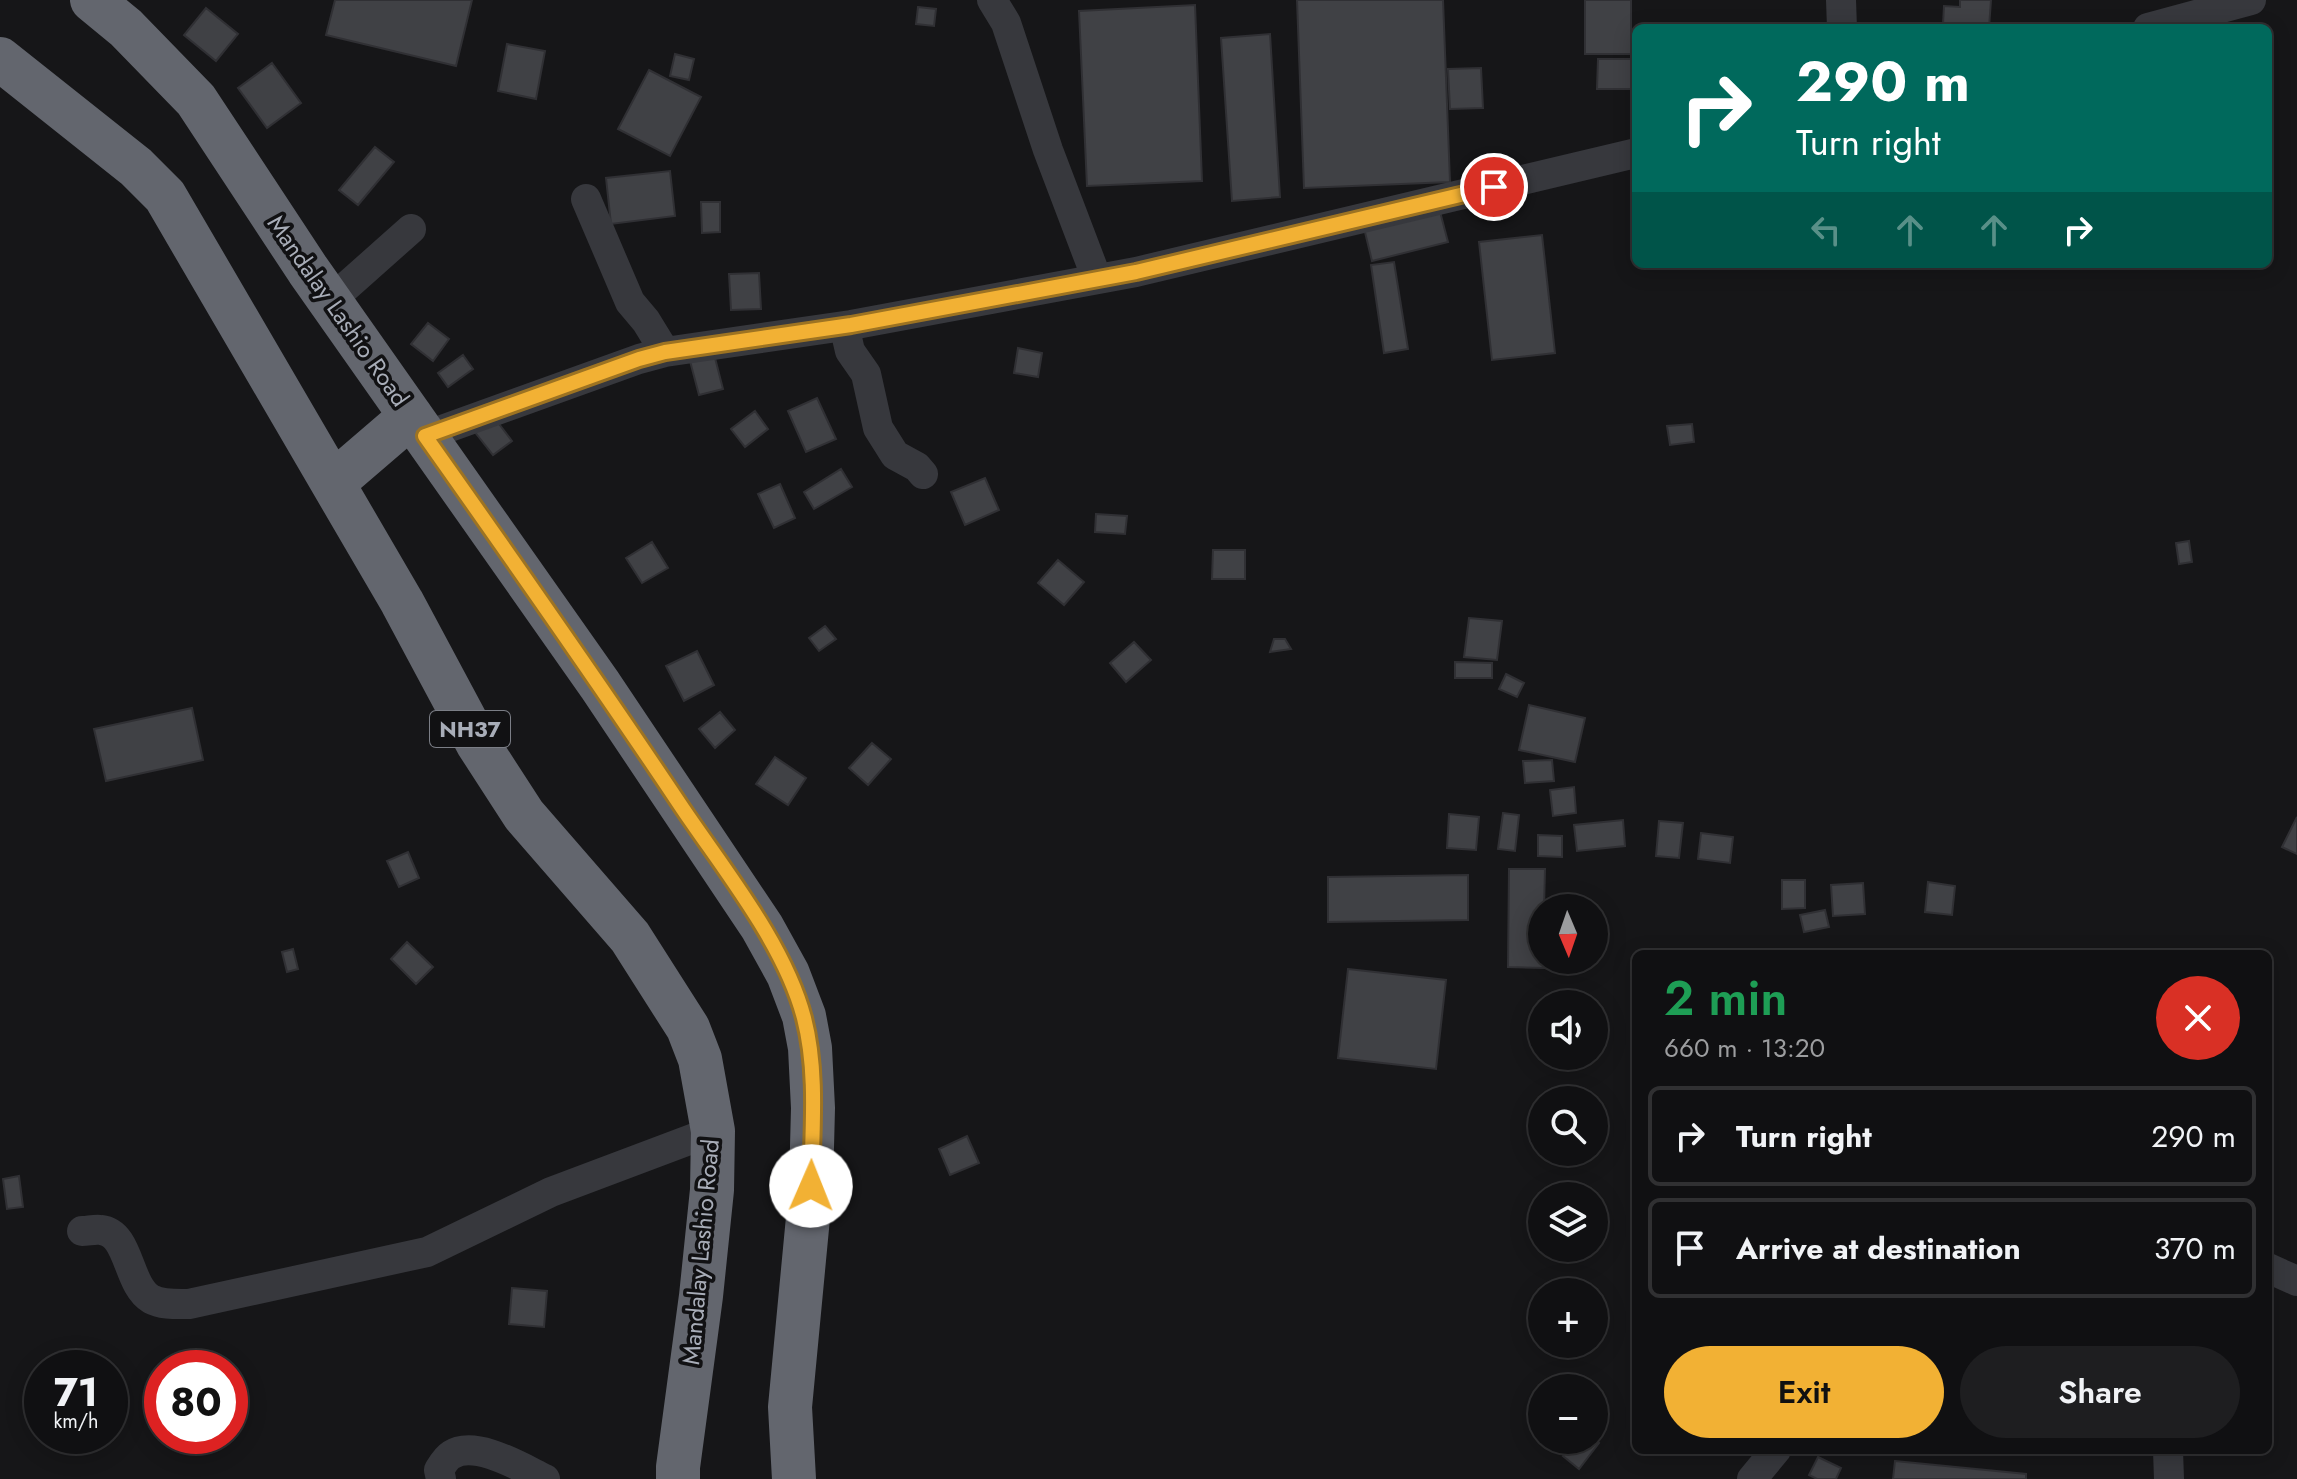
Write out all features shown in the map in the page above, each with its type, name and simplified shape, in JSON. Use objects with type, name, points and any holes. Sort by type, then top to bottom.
[{"type":"highway","name":"Mandalay Lashio Road","points":[[92,0],[126,28],[196,100],[330,301],[600,685],[762,927],[788,974],[804,1016],[810,1048],[812,1121],[811,1186],[790,1407],[794,1479]]},
{"type":"highway","name":"Mandalay Lashio Road","points":[[2,66],[136,167],[165,196],[402,602],[478,744],[503,784],[524,815],[630,937],[688,1028],[700,1059],[713,1131],[712,1190],[678,1479]]},
{"type":"highway","points":[[333,483],[418,426]]},
{"type":"street","points":[[992,0],[1006,23],[1048,150],[1097,279]]},
{"type":"street","points":[[1841,0],[1842,24]]},
{"type":"street","points":[[2161,24],[2231,3]]},
{"type":"street","points":[[418,426],[665,352],[851,325],[1151,269],[1632,154]]},
{"type":"street","points":[[586,199],[630,302],[665,352]]},
{"type":"street","points":[[330,301],[411,229]]},
{"type":"street","points":[[851,325],[847,338],[850,351],[866,374],[878,428],[895,455],[917,467],[923,474]]},
{"type":"street","points":[[82,1231],[102,1230],[120,1241],[134,1276],[152,1300],[189,1304],[427,1252],[551,1192],[713,1131]]},
{"type":"street","points":[[2272,1270],[2297,1281]]},
{"type":"street","points":[[441,1479],[439,1470],[450,1455],[466,1450],[491,1454],[545,1479]]},
{"type":"street","points":[[2168,1454],[2169,1479]]},
{"type":"building","points":[[335,0],[472,0],[456,66],[326,35]]},
{"type":"building","points":[[1297,0],[1443,0],[1450,182],[1304,188]]},
{"type":"building","points":[[1585,0],[1631,0],[1631,54],[1585,54]]},
{"type":"building","points":[[1960,0],[1991,0],[1989,24],[1943,24],[1944,6],[1960,7]]},
{"type":"building","points":[[1195,5],[1202,181],[1087,186],[1079,11]]},
{"type":"building","points":[[918,7],[936,9],[934,26],[916,24]]},
{"type":"building","points":[[206,8],[238,34],[216,61],[184,35]]},
{"type":"building","points":[[1270,34],[1280,197],[1232,201],[1221,38]]},
{"type":"building","points":[[507,44],[545,51],[536,99],[498,91]]},
{"type":"building","points":[[675,54],[694,59],[689,80],[670,76]]},
{"type":"building","points":[[1598,59],[1631,59],[1632,89],[1597,89]]},
{"type":"building","points":[[272,63],[301,103],[267,128],[238,88]]},
{"type":"building","points":[[1481,68],[1483,108],[1450,109],[1448,69]]},
{"type":"building","points":[[649,70],[701,97],[670,156],[618,129]]},
{"type":"building","points":[[375,147],[394,162],[358,205],[339,190]]},
{"type":"building","points":[[670,171],[675,216],[611,224],[606,178]]},
{"type":"building","points":[[701,202],[720,202],[720,232],[702,233]]},
{"type":"building","points":[[1438,204],[1448,242],[1372,261],[1363,224]]},
{"type":"building","points":[[1542,235],[1555,353],[1492,360],[1479,242]]},
{"type":"building","points":[[1394,262],[1408,349],[1384,353],[1371,265]]},
{"type":"building","points":[[759,273],[761,309],[731,310],[729,274]]},
{"type":"building","points":[[428,323],[449,339],[433,361],[411,344]]},
{"type":"building","points":[[1018,348],[1042,353],[1038,377],[1014,373]]},
{"type":"building","points":[[714,354],[723,389],[699,395],[690,361]]},
{"type":"building","points":[[463,355],[473,369],[448,387],[438,373]]},
{"type":"building","points":[[817,398],[836,439],[806,452],[788,411]]},
{"type":"building","points":[[755,411],[768,429],[745,447],[731,429]]},
{"type":"building","points":[[493,416],[512,441],[493,455],[474,431]]},
{"type":"building","points":[[1692,424],[1694,442],[1670,445],[1667,426]]},
{"type":"building","points":[[841,469],[852,487],[814,509],[804,492]]},
{"type":"building","points":[[985,478],[999,510],[965,525],[951,492]]},
{"type":"building","points":[[780,484],[795,518],[774,528],[758,494]]},
{"type":"building","points":[[1096,514],[1127,516],[1125,534],[1095,532]]},
{"type":"building","points":[[2189,541],[2192,562],[2179,564],[2176,543]]},
{"type":"building","points":[[652,542],[668,568],[642,583],[626,558]]},
{"type":"building","points":[[1213,550],[1245,550],[1245,579],[1212,579]]},
{"type":"building","points":[[1058,560],[1084,582],[1064,605],[1038,583]]},
{"type":"building","points":[[1469,618],[1502,621],[1497,660],[1464,657]]},
{"type":"building","points":[[825,626],[836,639],[819,651],[809,638]]},
{"type":"building","points":[[1274,639],[1285,639],[1291,649],[1270,652]]},
{"type":"building","points":[[1134,642],[1151,660],[1126,682],[1110,663]]},
{"type":"building","points":[[697,651],[714,685],[684,701],[666,666]]},
{"type":"building","points":[[1455,662],[1492,663],[1492,678],[1455,678]]},
{"type":"building","points":[[1506,674],[1524,683],[1517,697],[1499,689]]},
{"type":"building","points":[[1529,705],[1585,718],[1575,762],[1519,750]]},
{"type":"building","points":[[192,708],[203,760],[106,781],[94,729]]},
{"type":"building","points":[[720,712],[735,730],[715,748],[699,729]]},
{"type":"building","points":[[872,743],[891,759],[868,785],[849,768]]},
{"type":"building","points":[[775,757],[806,778],[788,805],[756,784]]},
{"type":"building","points":[[1552,760],[1554,781],[1525,783],[1523,761]]},
{"type":"building","points":[[1574,787],[1576,813],[1553,816],[1550,790]]},
{"type":"building","points":[[1503,813],[1519,815],[1515,851],[1498,849]]},
{"type":"building","points":[[1449,814],[1479,817],[1476,850],[1447,848]]},
{"type":"building","points":[[2297,817],[2297,854],[2282,847]]},
{"type":"building","points":[[1623,820],[1625,846],[1577,851],[1574,825]]},
{"type":"building","points":[[1659,821],[1683,823],[1679,858],[1656,856]]},
{"type":"building","points":[[1701,833],[1733,837],[1730,863],[1698,859]]},
{"type":"building","points":[[1538,835],[1562,836],[1562,857],[1538,856]]},
{"type":"building","points":[[408,852],[419,878],[399,887],[387,861]]},
{"type":"building","points":[[1509,869],[1545,869],[1544,894],[1528,894],[1528,968],[1508,967]]},
{"type":"building","points":[[1468,875],[1468,920],[1328,922],[1328,877]]},
{"type":"building","points":[[1782,880],[1805,880],[1805,908],[1782,909]]},
{"type":"building","points":[[1928,882],[1955,886],[1952,915],[1925,912]]},
{"type":"building","points":[[1863,883],[1865,914],[1833,916],[1831,885]]},
{"type":"building","points":[[1825,910],[1829,927],[1804,932],[1800,915]]},
{"type":"building","points":[[407,942],[433,967],[416,984],[391,959]]},
{"type":"building","points":[[293,949],[298,969],[287,972],[282,952]]},
{"type":"building","points":[[1348,969],[1446,980],[1436,1069],[1338,1058]]},
{"type":"building","points":[[967,1136],[979,1163],[950,1175],[939,1149]]},
{"type":"building","points":[[19,1176],[23,1207],[7,1209],[3,1179]]},
{"type":"building","points":[[512,1288],[547,1291],[544,1327],[509,1324]]},
{"type":"building","points":[[1564,1454],[1591,1454],[1579,1469],[1563,1456]]},
{"type":"building","points":[[1818,1457],[1841,1468],[1836,1479],[1817,1479],[1809,1475]]},
{"type":"building","points":[[1895,1461],[2026,1474],[2026,1479],[1893,1479]]},
{"type":"route","points":[[811,1186],[813,1108],[810,1048],[804,1016],[788,974],[762,927],[600,685],[425,436],[665,352],[851,325],[1136,272],[1494,187]]}]
